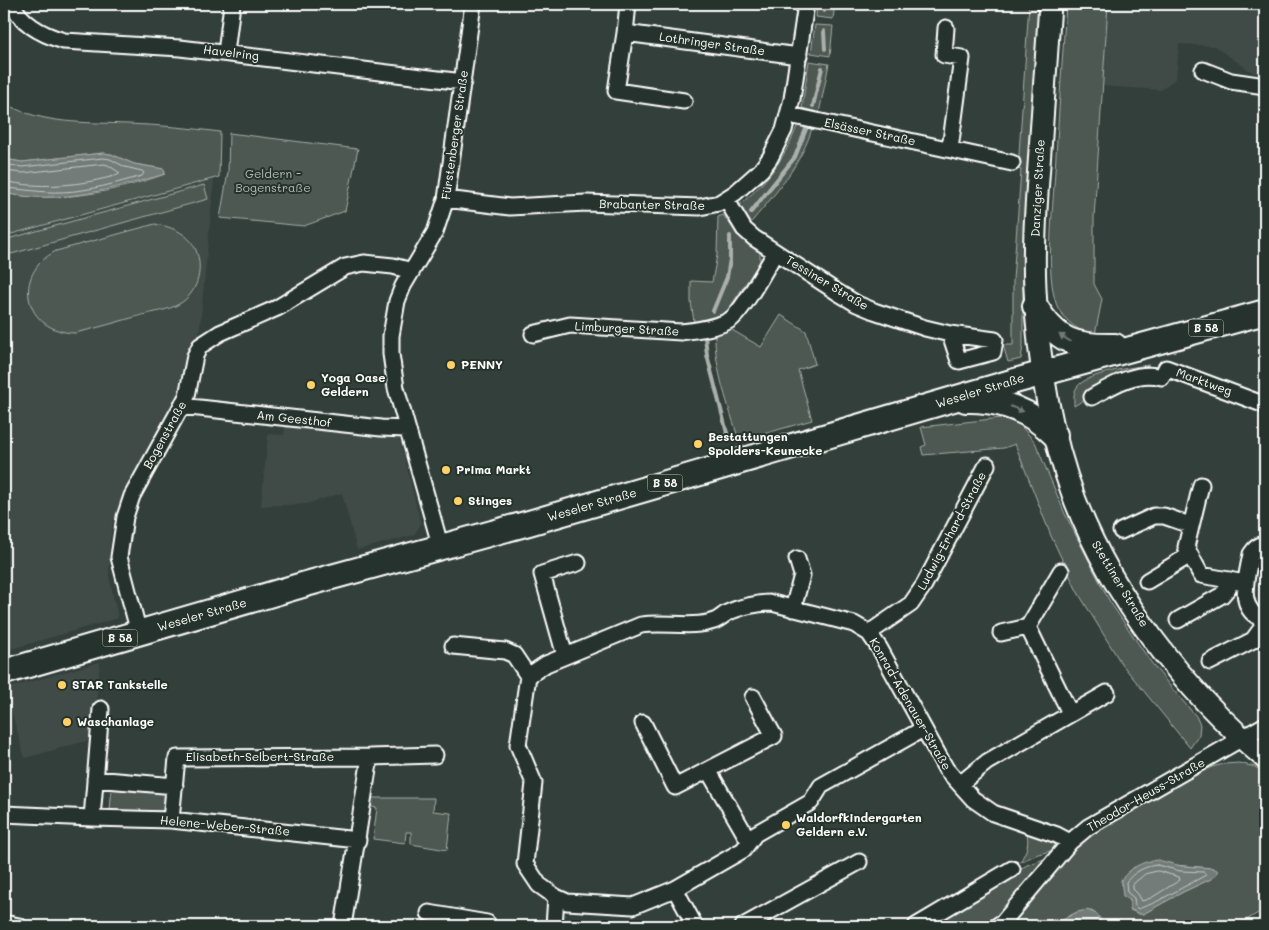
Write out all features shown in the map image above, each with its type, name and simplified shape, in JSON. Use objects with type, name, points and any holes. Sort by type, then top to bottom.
[{"type":"main road","points":[[1036,306],[1053,329],[1067,340],[1075,343],[1107,346],[1146,344]]},
{"type":"main road","name":"Weseler Straße","points":[[4,672],[298,587],[441,548],[1042,373],[1265,312]]},
{"type":"main road","points":[[952,400],[974,400],[1010,406],[1028,413],[1044,424],[1055,435]]},
{"type":"street","name":"Havelring","points":[[12,4],[31,26],[52,38],[64,41],[180,48],[463,82]]},
{"type":"street","points":[[226,53],[232,4]]},
{"type":"street","name":"Fürstenberger Straße","points":[[441,548],[406,429],[393,374],[390,336],[397,301],[403,286],[435,232],[446,199],[472,4]]},
{"type":"street","points":[[628,4],[616,91],[684,101]]},
{"type":"street","name":"Brabanter Straße","points":[[446,199],[510,207],[586,203],[700,207],[710,206],[726,199],[761,170],[770,158],[784,130],[789,115],[806,4]]},
{"type":"street","name":"Danziger Straße","points":[[1042,373],[1036,306],[1036,212],[1050,4]]},
{"type":"street","points":[[946,28],[944,55],[962,58],[950,149]]},
{"type":"street","name":"Lothringer Straße","points":[[625,32],[799,56]]},
{"type":"street","points":[[1203,70],[1231,81],[1265,86]]},
{"type":"street","name":"Elsässer Straße","points":[[789,115],[1012,163]]},
{"type":"street","name":"Tessiner Straße","points":[[726,199],[744,229],[754,238],[857,304],[900,321],[950,334]]},
{"type":"street","name":"Limburger Straße","points":[[533,334],[570,325],[681,332],[693,331],[723,323],[734,316],[775,253]]},
{"type":"street","name":"Bogenstraße","points":[[139,633],[120,562],[119,552],[125,518],[132,496],[187,396],[195,356],[200,346],[206,341],[277,308],[345,267],[364,263],[393,266],[412,271]]},
{"type":"street","name":"Marktweg","points":[[1092,397],[1117,382],[1144,375],[1162,377],[1166,368],[1265,405]]},
{"type":"street","name":"Stettiner Straße","points":[[1042,373],[1055,435],[1076,502],[1110,572],[1131,607],[1181,674],[1207,705],[1265,758]]},
{"type":"street","name":"Am Geesthof","points":[[182,406],[381,428],[406,429]]},
{"type":"street","name":"Ludwig-Erhard-Straße","points":[[869,633],[911,604],[924,585],[987,465]]},
{"type":"street","points":[[1201,485],[1186,547],[1201,575],[1246,583]]},
{"type":"street","points":[[1121,531],[1154,516],[1164,516],[1190,525]]},
{"type":"street","points":[[1210,662],[1253,640],[1258,634],[1264,620],[1256,616],[1247,604],[1244,593],[1251,554],[1254,548],[1265,544]]},
{"type":"street","points":[[1147,581],[1190,555]]},
{"type":"street","points":[[793,609],[802,575],[797,559]]},
{"type":"street","points":[[565,656],[542,574],[578,563]]},
{"type":"street","points":[[1001,633],[1028,627],[1061,571]]},
{"type":"street","points":[[1178,620],[1222,595],[1228,588],[1230,580]]},
{"type":"street","name":"Konrad-Adenauer-Straße","points":[[528,676],[546,664],[641,625],[658,622],[691,625],[714,621],[728,613],[764,604],[772,604],[854,624],[869,633],[880,649],[946,769],[973,799],[993,813],[1057,835],[1070,842]]},
{"type":"street","points":[[1028,627],[1070,713]]},
{"type":"street","points":[[453,646],[505,651],[514,655],[528,676],[518,745],[534,782],[525,864],[539,885],[567,902],[633,906],[675,889],[743,850],[755,834],[811,802],[821,786],[924,729]]},
{"type":"street","points":[[960,784],[986,762],[1107,693]]},
{"type":"street","points":[[643,723],[675,787],[774,736],[753,697]]},
{"type":"street","points":[[92,818],[101,710]]},
{"type":"street","points":[[1242,738],[1265,724]]},
{"type":"street","name":"Theodor-Heuss-Straße","points":[[997,926],[1003,922],[1070,842],[1098,820],[1242,738]]},
{"type":"street","name":"Elisabeth-Selbert-Straße","points":[[171,820],[177,758],[435,755]]},
{"type":"street","points":[[343,926],[370,757]]},
{"type":"street","points":[[708,770],[749,841]]},
{"type":"street","points":[[95,779],[175,786]]},
{"type":"street","name":"Helene-Weber-Straße","points":[[4,814],[171,820],[358,840]]},
{"type":"street","points":[[743,926],[859,862]]},
{"type":"street","points":[[916,926],[1012,869]]},
{"type":"street","points":[[675,889],[694,926]]},
{"type":"street","points":[[554,926],[556,897]]},
{"type":"street","points":[[429,913],[487,923],[489,926]]},
{"type":"street","points":[[4,922],[19,926]]},
{"type":"shaded area","points":[[1108,4],[1265,4],[1265,77],[1252,72],[1214,46],[1179,44],[1176,78],[1161,90],[1102,86]]},
{"type":"shaded area","points":[[214,179],[199,337],[169,416],[121,500],[113,522],[110,541],[109,576],[118,618],[4,651],[4,236]]},
{"type":"shaded area","points":[[285,425],[399,437],[421,524],[414,535],[357,550],[342,493],[306,504],[261,506],[268,434],[284,435]]},
{"type":"shaded area","points":[[100,662],[93,739],[25,758],[5,689]]},
{"type":"green space","points":[[817,4],[835,4],[833,19],[816,17]]},
{"type":"green space","points":[[1029,4],[1041,4],[1023,276],[1023,345],[1021,359],[1008,362],[1003,345],[1013,345],[1013,280],[1021,170],[1018,169]]},
{"type":"green space","points":[[1066,4],[1108,4],[1094,218],[1094,284],[1102,299],[1095,335],[1089,334],[1071,324],[1058,309],[1051,277],[1051,229]]},
{"type":"green space","points":[[815,25],[833,26],[830,56],[811,53]]},
{"type":"green space","points":[[809,61],[829,64],[819,113],[802,108]]},
{"type":"green space","points":[[4,103],[19,110],[49,119],[140,124],[220,132],[219,177],[4,236],[4,193],[24,196],[65,197],[106,191],[165,174],[164,169],[134,164],[111,154],[103,153],[22,162],[5,159]]},
{"type":"green space","points":[[798,124],[813,125],[802,153],[786,179],[748,226],[737,207],[774,170],[787,149]]},
{"type":"green space","name":"Geldern - Bogenstraße","points":[[229,133],[358,149],[345,211],[304,226],[220,218],[228,172]]},
{"type":"green space","points":[[204,185],[208,199],[4,256],[4,240]]},
{"type":"green space","points":[[723,215],[737,233],[760,252],[760,262],[728,310],[723,314],[694,322],[691,302],[691,281],[712,282],[717,255],[718,217]]},
{"type":"green space","points":[[155,224],[175,229],[186,236],[197,253],[199,274],[197,282],[185,300],[166,309],[75,333],[58,330],[44,323],[35,313],[30,300],[29,287],[33,273],[42,261],[56,251]]},
{"type":"green space","points":[[781,315],[806,331],[815,364],[798,370],[812,420],[739,441],[717,361],[715,333],[727,327],[761,347]]},
{"type":"green space","points":[[1149,365],[1138,374],[1116,380],[1074,406],[1075,392],[1082,382],[1100,374]]},
{"type":"green space","points":[[1001,418],[1019,424],[1035,442],[1065,514],[1110,602],[1150,661],[1196,716],[1200,725],[1199,735],[1190,748],[1121,663],[1077,591],[1051,536],[1015,444],[1004,448],[923,455],[921,447],[926,445],[921,427]]},
{"type":"green space","points":[[1239,763],[1255,767],[1265,773],[1265,909],[1236,926],[1102,926],[1100,918],[1092,911],[1077,912],[1051,926],[1007,926],[1071,848],[1086,835],[1155,795],[1212,767]],"holes":[[[1175,865],[1213,868],[1213,878],[1143,914],[1130,910],[1130,900],[1121,880],[1134,867]]]},
{"type":"green space","points":[[112,784],[167,789],[165,815],[110,811]]},
{"type":"green space","points":[[369,798],[434,798],[433,811],[451,813],[447,850],[411,844],[411,832],[406,832],[405,843],[373,839],[377,808],[368,806]]},
{"type":"green space","points":[[1026,830],[1052,840],[1055,850],[1038,854],[1020,862],[1027,846]]},
{"type":"green space","points":[[1050,857],[998,916],[982,926],[924,926],[1027,865]]},
{"type":"water","points":[[103,153],[111,154],[134,164],[164,169],[165,174],[85,194],[45,197],[4,193],[4,159],[22,162]]},
{"type":"water","points":[[1158,860],[1181,866],[1213,868],[1218,872],[1213,878],[1143,914],[1139,914],[1130,909],[1130,900],[1123,896],[1121,880],[1137,866]]},
{"type":"water","points":[[1087,910],[1097,914],[1102,926],[1051,926],[1077,912]]},
{"type":"waterway","points":[[824,11],[825,4]]},
{"type":"waterway","points":[[824,31],[825,49]]},
{"type":"waterway","points":[[813,106],[822,68]]},
{"type":"waterway","points":[[751,212],[795,157],[806,129]]},
{"type":"waterway","points":[[713,311],[727,277],[730,259],[730,236]]},
{"type":"waterway","points":[[705,337],[707,355],[728,437]]},
{"type":"place","name":"PENNY","points":[[451,365]]},
{"type":"place","name":"Yoga Oase Geldern","points":[[311,385]]},
{"type":"place","name":"Bestattungen Spolders-Keunecke","points":[[698,444]]},
{"type":"place","name":"Prima Markt","points":[[446,470]]},
{"type":"place","name":"Stinges","points":[[458,501]]},
{"type":"place","name":"STAR Tankstelle","points":[[62,685]]},
{"type":"place","name":"Waschanlage","points":[[67,722]]},
{"type":"place","name":"Waldorfkindergarten Geldern e.V.","points":[[786,825]]}]
